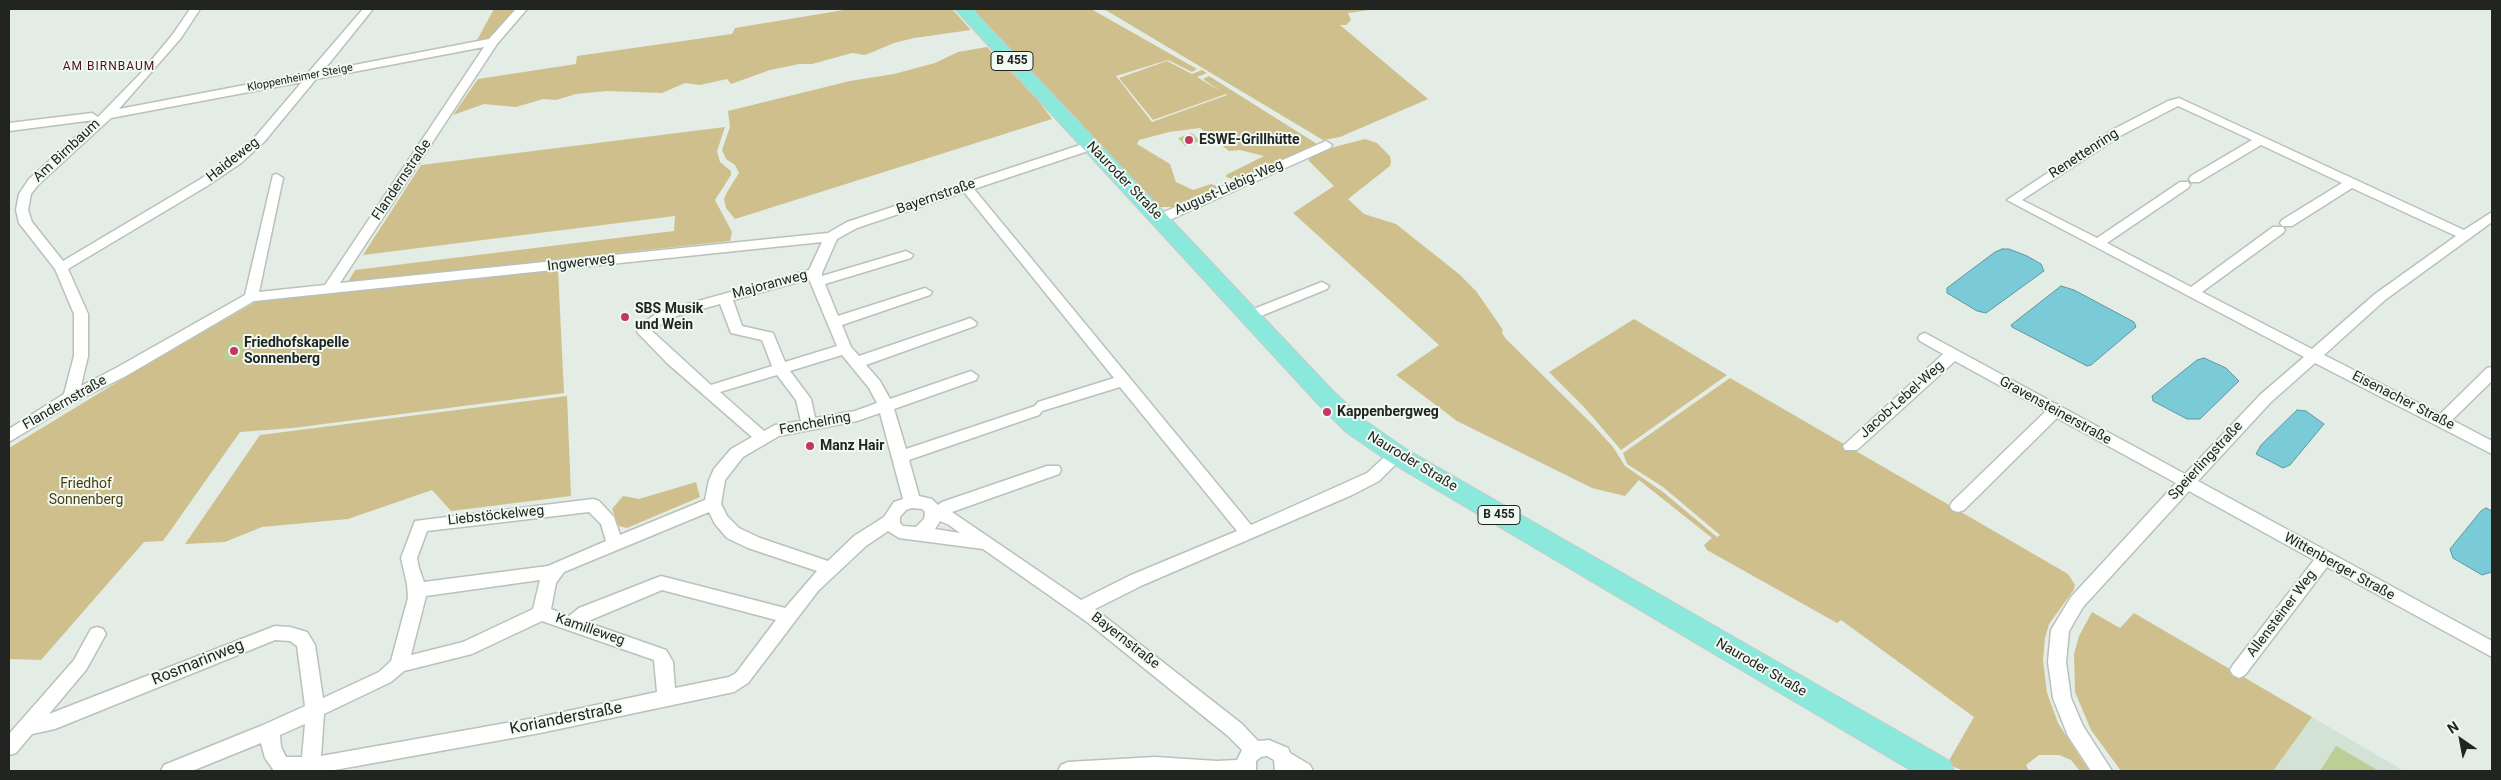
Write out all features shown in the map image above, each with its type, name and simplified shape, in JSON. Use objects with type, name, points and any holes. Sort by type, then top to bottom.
[{"type":"main road","name":"Nauroder Straße","points":[[963,9],[1342,414],[1367,436],[1939,771]]},
{"type":"street","name":"Am Birnbaum","points":[[71,397],[80,356],[81,314],[61,268],[26,223],[22,210],[25,194],[33,182],[107,115],[178,36],[195,9]]},
{"type":"street","name":"Haideweg","points":[[61,268],[203,183],[236,160],[260,139],[368,9]]},
{"type":"street","name":"Flandernstraße","points":[[9,436],[71,397],[121,372],[251,297],[330,288],[493,42],[522,9]]},
{"type":"street","name":"Kloppenheimer Steige","points":[[107,115],[315,74],[493,42]]},
{"type":"street","name":"Renettenring","points":[[2314,355],[2013,200],[2116,133],[2175,102],[2189,106],[2464,235]]},
{"type":"street","points":[[9,127],[92,117]]},
{"type":"street","points":[[2099,244],[2190,182],[2261,140]]},
{"type":"street","name":"August-Liebig-Weg","points":[[1160,218],[1326,145]]},
{"type":"street","name":"Bayernstraße","points":[[831,237],[852,225],[1090,146]]},
{"type":"street","points":[[251,297],[276,178]]},
{"type":"street","points":[[2193,292],[2282,227],[2352,182]]},
{"type":"street","points":[[966,187],[1248,533]]},
{"type":"street","name":"Speierlingstraße","points":[[2102,771],[2075,730],[2062,698],[2057,662],[2060,630],[2077,602],[2241,423],[2314,355],[2380,297],[2492,216]]},
{"type":"street","name":"Ingwerweg","points":[[330,288],[831,237]]},
{"type":"street","points":[[831,237],[816,278],[845,349],[875,385],[886,406],[912,502]]},
{"type":"street","points":[[816,278],[906,255]]},
{"type":"street","name":"Majoranweg","points":[[761,437],[644,332],[648,326],[664,315],[725,297],[816,278]]},
{"type":"street","points":[[1251,315],[1322,286]]},
{"type":"street","points":[[835,322],[925,292]]},
{"type":"street","name":"Majoranweg","points":[[725,297],[736,330],[768,336],[780,370],[803,400],[809,424]]},
{"type":"street","points":[[856,363],[970,323]]},
{"type":"street","name":"Gravensteinerstraße","points":[[1925,338],[2186,482]]},
{"type":"street","points":[[710,390],[845,349]]},
{"type":"street","name":"Jacob-Lebel-Weg","points":[[1851,446],[1953,354]]},
{"type":"street","name":"Eisenacher Straße","points":[[2314,355],[2492,448]]},
{"type":"street","points":[[2442,421],[2492,372]]},
{"type":"street","points":[[886,406],[972,376]]},
{"type":"street","points":[[901,456],[1124,380]]},
{"type":"street","name":"Fenchelring","points":[[713,504],[720,473],[737,453],[761,437],[775,431],[842,420],[886,406]]},
{"type":"street","points":[[1958,506],[2055,411]]},
{"type":"street","points":[[1081,608],[1137,580],[1346,492],[1373,476],[1397,455]]},
{"type":"street","points":[[937,512],[926,504],[912,502],[895,511],[891,521],[892,525],[899,532],[917,533],[924,530],[937,512],[948,506],[1053,470]]},
{"type":"street","name":"Wittenberger Straße","points":[[2186,482],[2492,650]]},
{"type":"street","points":[[399,665],[417,590],[552,572],[558,567],[713,504],[732,533],[754,544],[831,569]]},
{"type":"street","name":"Liebstöckelweg","points":[[417,590],[409,558],[421,525],[593,505],[608,521],[615,544]]},
{"type":"street","name":"Bayernstraße","points":[[937,512],[1081,608],[1220,717],[1256,750]]},
{"type":"street","name":"Korianderstraße","points":[[270,731],[275,758],[281,765],[311,766],[668,700],[734,684],[742,678],[787,616],[812,586],[860,541],[891,521]]},
{"type":"street","name":"Bayernstraße","points":[[917,533],[986,543]]},
{"type":"street","name":"Allensteiner Weg","points":[[2239,670],[2324,559]]},
{"type":"street","name":"Kamilleweg","points":[[552,572],[547,583],[541,613],[660,655],[664,662],[668,700]]},
{"type":"street","points":[[572,623],[586,613],[661,583],[787,616]]},
{"type":"street","points":[[171,771],[270,731],[385,676],[399,665],[466,649],[541,613]]},
{"type":"street","name":"Rosmarinweg","points":[[28,726],[48,723],[275,633],[301,637],[306,645],[315,709]]},
{"type":"street","points":[[9,747],[80,665],[97,634]]},
{"type":"street","points":[[311,766],[315,709]]},
{"type":"street","points":[[1068,771],[1155,766],[1246,770],[1247,758],[1256,750],[1269,748],[1281,754],[1284,765],[1303,771]]},
{"type":"shaded area","points":[[2312,717],[2404,771],[2273,771]]},
{"type":"green space","points":[[494,9],[518,9],[491,40],[476,42]]},
{"type":"green space","points":[[850,9],[952,9],[971,30],[914,38],[894,43],[865,55],[852,53],[812,64],[799,64],[770,70],[731,84],[727,79],[700,85],[685,83],[662,93],[607,91],[576,94],[556,100],[543,99],[516,107],[484,104],[453,115],[478,79],[576,64],[577,56],[732,34],[735,28]]},
{"type":"green space","points":[[971,9],[1091,9],[1197,69],[1192,72],[1168,60],[1116,76],[1152,122],[1227,95],[1153,120],[1119,78],[1167,61],[1192,74],[1202,70],[1207,73],[1197,77],[1220,91],[1203,79],[1209,76],[1317,144],[1236,180],[1226,177],[1226,175],[1264,156],[1240,150],[1229,151],[1200,128],[1169,132],[1139,140],[1137,144],[1170,164],[1176,182],[1193,190],[1211,184],[1219,187],[1173,207],[1159,207],[1101,149]]},
{"type":"green space","points":[[1104,9],[1376,9],[1348,13],[1351,20],[1346,25],[1340,25],[1428,99],[1340,137],[1323,140]]},
{"type":"green space","points":[[987,47],[1037,99],[1052,119],[735,219],[726,208],[724,199],[739,173],[735,165],[726,159],[722,150],[730,127],[728,111],[850,81],[894,74],[935,63],[958,52]]},
{"type":"green space","points":[[725,127],[717,151],[720,162],[731,171],[731,175],[715,200],[732,232],[730,241],[348,282],[355,270],[674,231],[675,216],[363,255],[421,165]]},
{"type":"green space","points":[[1365,139],[1377,143],[1390,156],[1390,166],[1348,199],[1364,214],[1396,224],[1459,274],[1476,291],[1503,330],[1502,333],[1506,339],[1592,424],[1613,447],[1625,466],[1663,492],[1717,537],[1720,535],[1663,487],[1627,464],[1623,453],[1730,378],[2068,574],[2075,585],[2073,591],[2049,624],[2045,638],[2043,660],[2047,693],[2058,723],[2089,771],[2080,771],[2071,760],[2059,755],[2039,755],[2026,765],[2029,771],[1964,771],[1947,764],[1974,717],[1841,620],[1837,623],[1707,550],[1704,545],[1712,538],[1639,480],[1625,496],[1592,488],[1457,421],[1396,375],[1439,345],[1293,213],[1334,186],[1309,161],[1309,157],[1315,152]]},
{"type":"green space","name":"Friedhof Sonnenberg","points":[[558,270],[564,393],[293,428],[240,432],[163,541],[144,542],[41,660],[9,659],[9,448],[129,375],[259,300]]},
{"type":"green space","points":[[1634,319],[1727,375],[1621,450],[1584,407],[1549,372]]},
{"type":"green space","points":[[567,396],[571,496],[451,511],[432,490],[348,519],[262,527],[225,542],[185,544],[260,435]]},
{"type":"green space","points":[[696,482],[700,497],[627,528],[619,526],[612,509],[623,496],[639,499]]},
{"type":"green space","points":[[2092,612],[2120,628],[2134,613],[2312,717],[2273,771],[2121,771],[2091,730],[2075,692],[2074,654],[2079,636]]},
{"type":"water","points":[[2009,249],[2027,256],[2041,264],[2044,271],[1986,313],[1977,311],[1947,293],[1947,288],[1995,252]]},
{"type":"water","points":[[2061,286],[2074,290],[2134,322],[2136,327],[2091,365],[2087,366],[2012,327],[2011,325]]},
{"type":"water","points":[[2204,358],[2226,368],[2239,381],[2200,419],[2187,419],[2153,401],[2152,396],[2197,360]]},
{"type":"water","points":[[2297,410],[2306,411],[2324,424],[2290,465],[2283,468],[2256,454],[2261,445]]},
{"type":"water","points":[[2486,508],[2492,511],[2492,572],[2482,575],[2453,558],[2450,549],[2481,511]]},
{"type":"building","name":"ESWE-Grillhütte","points":[[1192,133],[1200,141],[1185,146],[1178,138]]},
{"type":"building","name":"Friedhofskapelle Sonnenberg","points":[[248,340],[239,359],[221,361],[230,342]]},
{"type":"building","points":[[2336,746],[2379,771],[2320,771]]},
{"type":"place","name":"ESWE-Grillhütte","points":[[1189,140]]},
{"type":"place","name":"SBS Musik und Wein","points":[[625,317]]},
{"type":"place","name":"Friedhofskapelle Sonnenberg","points":[[234,351]]},
{"type":"place","name":"Kappenbergweg","points":[[1327,412]]},
{"type":"place","name":"Manz Hair","points":[[810,446]]},
{"type":"district","name":"AM BIRNBAUM","points":[[109,67]]}]
